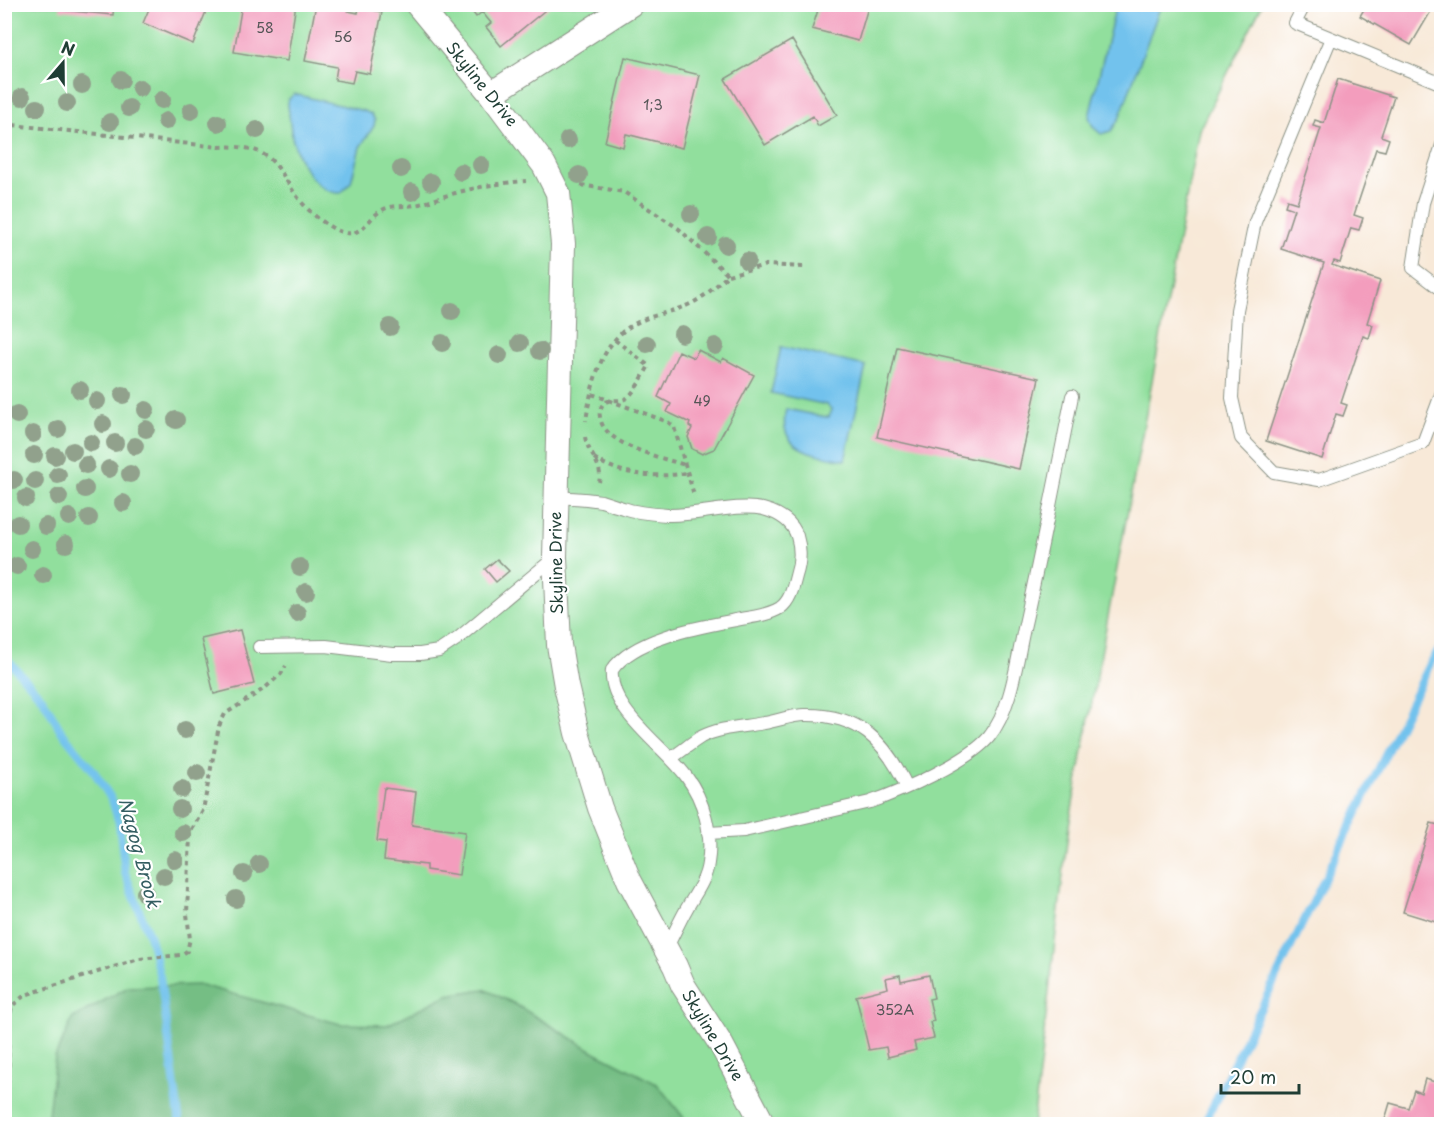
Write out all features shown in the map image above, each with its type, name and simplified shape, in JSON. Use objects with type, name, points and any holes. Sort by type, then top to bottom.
[{"type":"street","name":"Skyline Drive","points":[[417,4],[531,146],[558,193],[563,243],[555,557],[559,645],[577,733],[600,807],[629,880],[683,985],[722,1046],[763,1125]]},
{"type":"street","points":[[491,94],[631,4]]},
{"type":"lane","points":[[1305,4],[1295,23],[1442,84]]},
{"type":"lane","points":[[1331,38],[1255,222],[1237,310],[1232,398],[1241,438],[1274,472],[1319,480],[1423,443],[1442,392]]},
{"type":"lane","points":[[1441,149],[1423,203],[1413,268],[1442,290]]},
{"type":"lane","points":[[708,833],[744,831],[842,810],[880,799],[962,759],[990,736],[999,720],[1012,682],[1072,396]]},
{"type":"lane","points":[[555,497],[594,500],[650,514],[669,515],[753,507],[783,517],[789,522],[798,538],[799,567],[788,600],[779,609],[768,614],[719,623],[662,638],[635,650],[623,658],[612,670],[612,688],[623,707],[686,776],[696,791],[706,818],[708,862],[705,876],[666,949]]},
{"type":"lane","points":[[259,647],[326,646],[392,654],[439,651],[457,639],[555,557]]},
{"type":"lane","points":[[671,758],[701,737],[718,731],[802,715],[823,716],[842,720],[875,737],[896,763],[907,787]]},
{"type":"path","points":[[4,124],[219,147],[237,145],[253,148],[270,157],[278,166],[292,191],[311,213],[343,233],[359,232],[385,208],[415,205],[473,188],[553,181],[624,192],[679,229],[728,275]]},
{"type":"path","points":[[687,473],[670,476],[639,474],[613,468],[590,455],[584,429],[600,364],[615,340],[635,324],[685,307],[706,294],[728,275],[766,265],[805,267]]},
{"type":"path","points":[[615,340],[649,366],[630,396],[623,400],[609,400],[603,404],[599,415],[603,426],[612,437],[625,444],[685,465]]},
{"type":"path","points":[[591,394],[668,422],[674,427],[699,513]]},
{"type":"path","points":[[580,445],[601,469],[594,500]]},
{"type":"path","points":[[4,1111],[9,1076],[8,1024],[12,1006],[25,995],[101,970],[139,959],[181,955],[187,951],[190,939],[187,914],[190,833],[203,810],[219,726],[225,714],[265,688],[281,674],[293,646]]},
{"type":"green space","points":[[5,5],[1262,5],[1199,130],[1069,825],[1033,1124],[5,1124]]},
{"type":"green space","points":[[201,985],[340,1024],[387,1025],[447,995],[484,989],[513,1003],[593,1051],[657,1084],[689,1124],[47,1124],[55,1057],[73,1018],[128,987]]},
{"type":"water","points":[[1116,5],[1161,5],[1119,119],[1111,131],[1101,134],[1093,127],[1089,117]]},
{"type":"water","points":[[294,94],[364,111],[371,114],[375,120],[374,126],[360,147],[351,182],[341,193],[324,189],[305,169],[300,160],[293,140],[288,106],[288,100]]},
{"type":"water","points":[[781,347],[866,366],[845,460],[801,448],[792,442],[787,434],[784,423],[786,409],[825,417],[829,417],[832,410],[827,405],[771,393]]},
{"type":"building","points":[[61,4],[114,4],[113,15],[60,10]]},
{"type":"building","points":[[151,4],[209,4],[193,44],[143,23]]},
{"type":"building","points":[[242,4],[296,4],[287,61],[234,52]]},
{"type":"building","points":[[316,4],[349,4],[348,11],[358,13],[359,7],[382,12],[370,74],[355,71],[352,83],[335,80],[337,67],[305,61]]},
{"type":"building","points":[[799,4],[869,4],[858,41],[812,29],[818,10]]},
{"type":"building","points":[[1367,4],[1442,4],[1442,8],[1440,11],[1434,6],[1411,45],[1360,16]]},
{"type":"building","points":[[467,5],[547,5],[549,7],[501,46],[486,27],[491,23],[482,12],[476,17]]},
{"type":"building","points":[[792,40],[837,115],[818,126],[813,116],[765,145],[725,79]]},
{"type":"building","points":[[625,57],[700,75],[682,148],[626,134],[623,147],[605,142]]},
{"type":"building","points":[[1338,79],[1394,97],[1381,136],[1389,139],[1385,151],[1376,149],[1354,215],[1363,218],[1359,230],[1351,228],[1340,263],[1334,261],[1332,265],[1380,281],[1367,323],[1373,325],[1369,338],[1363,336],[1341,403],[1347,405],[1343,416],[1336,414],[1322,459],[1266,441],[1324,263],[1281,249],[1294,209],[1285,206],[1287,200],[1297,203],[1321,128],[1313,126],[1315,120],[1324,123]]},
{"type":"building","points":[[897,347],[1039,378],[1019,469],[877,437]]},
{"type":"building","points":[[698,350],[721,362],[723,358],[754,375],[714,449],[702,454],[692,449],[688,437],[692,428],[689,426],[690,423],[667,412],[671,404],[658,397],[679,351],[694,358]]},
{"type":"building","points":[[497,559],[509,571],[496,582],[485,569]]},
{"type":"building","points":[[240,630],[254,684],[214,694],[201,639]]},
{"type":"building","points":[[384,788],[416,792],[412,825],[465,832],[459,875],[426,870],[426,865],[384,860],[386,842],[377,841]]},
{"type":"building","points":[[1431,823],[1442,826],[1442,924],[1403,912]]},
{"type":"building","points":[[900,975],[901,981],[929,975],[934,998],[929,999],[934,1021],[930,1022],[934,1038],[914,1042],[916,1050],[888,1057],[886,1047],[869,1050],[856,996],[888,988],[886,978]]},
{"type":"building","points":[[1425,1079],[1442,1084],[1442,1124],[1384,1123],[1390,1103],[1408,1108],[1414,1090],[1421,1093]]},
{"type":"waterway","points":[[1204,1124],[1431,662],[1442,646]]},
{"type":"waterway","name":"Nagog Brook","points":[[4,656],[43,699],[61,731],[93,770],[112,800],[119,823],[125,873],[150,938],[160,977],[180,1124]]}]
